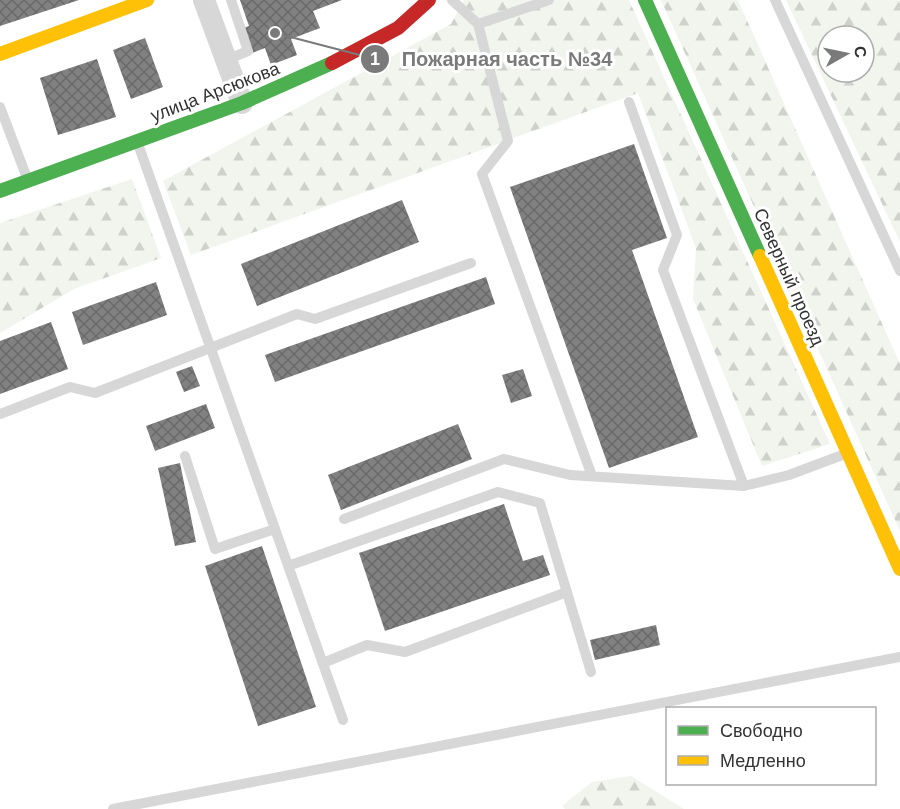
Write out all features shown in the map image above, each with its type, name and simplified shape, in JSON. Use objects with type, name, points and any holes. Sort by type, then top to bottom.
[{"type":"street","points":[[0,54],[147,0]]},
{"type":"street","points":[[204,0],[242,103]]},
{"type":"street","name":"улица Арсюкова","points":[[0,191],[242,103],[342,59],[398,28],[429,0]]},
{"type":"street","name":"Северный проезд","points":[[645,0],[900,569]]},
{"type":"lane","points":[[104,0],[109,14]]},
{"type":"lane","points":[[226,60],[248,51],[231,0]]},
{"type":"lane","points":[[452,0],[478,24],[508,141],[482,174],[592,476]]},
{"type":"lane","points":[[478,24],[549,0]]},
{"type":"lane","points":[[775,0],[900,271]]},
{"type":"lane","points":[[629,102],[677,235],[663,270],[744,486]]},
{"type":"lane","points":[[0,107],[28,182]]},
{"type":"lane","points":[[137,141],[344,720]]},
{"type":"lane","points":[[0,414],[70,387],[95,393],[297,314],[315,320],[471,263]]},
{"type":"lane","points":[[344,519],[504,459],[570,475],[744,486],[789,475],[848,453]]},
{"type":"lane","points":[[185,456],[216,549],[275,529]]},
{"type":"lane","points":[[288,566],[498,492],[540,503],[591,672]]},
{"type":"lane","points":[[323,663],[366,645],[405,652],[567,592]]},
{"type":"lane","points":[[113,809],[900,657]]},
{"type":"green space","points":[[464,0],[629,0],[830,444],[762,466],[693,299],[696,248],[638,93],[191,255],[163,181],[451,24]]},
{"type":"green space","points":[[661,0],[738,0],[900,364],[900,531]]},
{"type":"green space","points":[[786,0],[900,0],[900,242],[826,84],[876,84],[876,24],[816,24],[816,64]]},
{"type":"green space","points":[[132,179],[161,258],[74,289],[0,333],[0,223]]},
{"type":"green space","points":[[631,776],[684,809],[565,809],[562,806],[592,782]]},
{"type":"building","points":[[0,0],[79,0],[0,26]]},
{"type":"building","points":[[240,0],[342,0],[313,11],[320,28],[291,39],[297,55],[271,65],[265,48],[252,53],[243,28],[249,26]]},
{"type":"building","points":[[145,38],[163,87],[131,99],[113,50]]},
{"type":"building","points":[[97,59],[116,117],[58,135],[40,78]]},
{"type":"building","points":[[634,144],[667,238],[632,250],[698,437],[609,468],[510,187]]},
{"type":"building","points":[[402,200],[419,242],[257,306],[241,264]]},
{"type":"building","points":[[486,277],[495,304],[275,382],[265,355]]},
{"type":"building","points":[[156,282],[167,315],[83,345],[72,312]]},
{"type":"building","points":[[51,322],[68,369],[0,394],[0,341]]},
{"type":"building","points":[[192,366],[200,386],[184,392],[176,372]]},
{"type":"building","points":[[523,369],[532,396],[511,403],[502,375]]},
{"type":"building","points":[[206,404],[215,428],[155,451],[146,426]]},
{"type":"building","points":[[458,424],[472,459],[341,510],[328,475]]},
{"type":"building","points":[[180,463],[196,542],[175,546],[158,468]]},
{"type":"building","points":[[504,504],[523,561],[543,555],[550,575],[385,631],[359,553]]},
{"type":"building","points":[[262,546],[316,707],[258,726],[205,566]]},
{"type":"building","points":[[656,625],[660,645],[595,660],[590,640]]},
{"type":"traffic: fast","points":[[645,0],[760,256]]},
{"type":"traffic: fast","points":[[0,191],[242,103],[332,63]]},
{"type":"traffic: slow","points":[[0,54],[147,0]]},
{"type":"traffic: slow","points":[[760,256],[900,569]]},
{"type":"traffic: jam","points":[[332,63],[398,28],[429,0]]},
{"type":"place","name":"Пожарная часть №34","points":[[275,33]]}]
